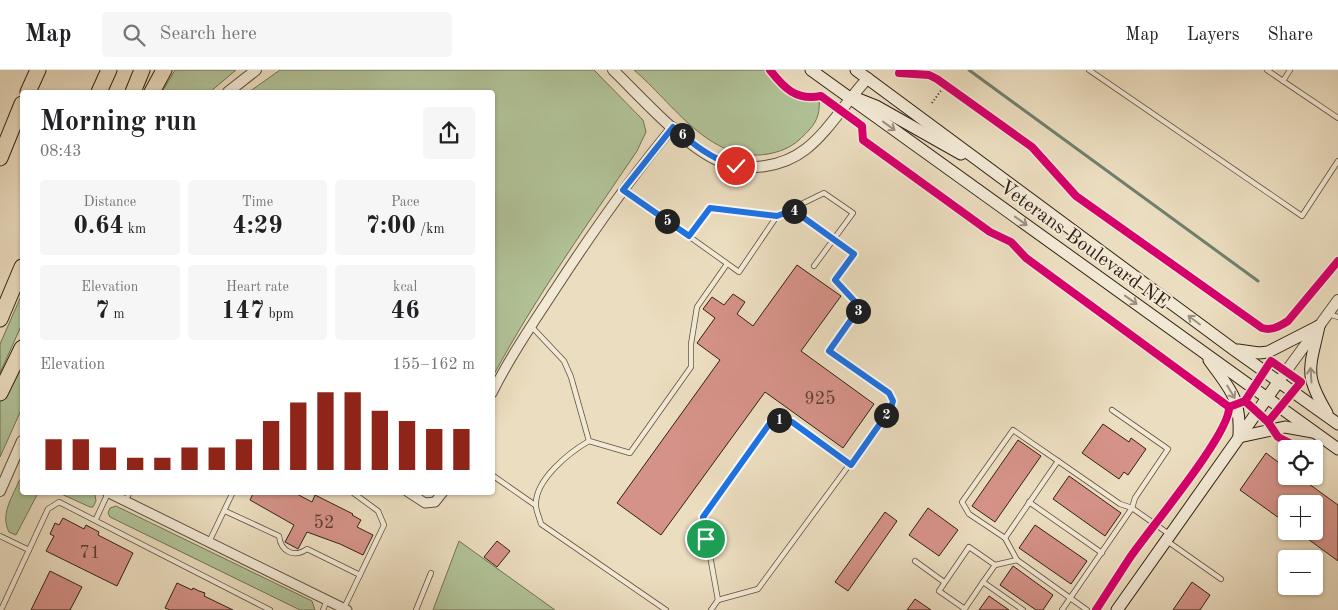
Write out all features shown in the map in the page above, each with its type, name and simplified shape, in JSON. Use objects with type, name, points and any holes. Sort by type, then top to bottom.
[{"type":"highway","points":[[27,90],[34,70]]},
{"type":"highway","points":[[29,90],[38,70]]},
{"type":"highway","points":[[100,90],[109,70]]},
{"type":"highway","points":[[134,90],[142,70]]},
{"type":"highway","points":[[153,90],[164,70]]},
{"type":"highway","points":[[0,158],[20,110]]},
{"type":"highway","points":[[0,318],[20,272]]},
{"type":"highway","points":[[0,393],[20,352]]},
{"type":"main road","name":"Veterans Boulevard NE","points":[[811,70],[1338,449]]},
{"type":"main road","name":"Veterans Boulevard NE","points":[[856,70],[871,74],[1004,179],[1233,349],[1334,421]]},
{"type":"main road","points":[[850,98],[865,100],[1004,179]]},
{"type":"main road","points":[[1233,349],[1259,353],[1268,352],[1319,326]]},
{"type":"main road","points":[[1319,326],[1309,371],[1314,390],[1334,421]]},
{"type":"main road","points":[[1203,352],[1238,404],[1240,414],[1238,437]]},
{"type":"main road","points":[[1118,610],[1279,381]]},
{"type":"main road","points":[[1238,437],[1285,427],[1317,433]]},
{"type":"street","points":[[231,90],[256,70]]},
{"type":"street","points":[[613,70],[673,127],[720,161],[736,166],[758,167],[789,160],[804,151],[822,133],[871,74]]},
{"type":"street","points":[[495,388],[531,326],[623,190],[673,127]]},
{"type":"street","points":[[1279,381],[1319,326],[1333,315],[1338,300]]},
{"type":"street","points":[[0,490],[20,449]]},
{"type":"street","points":[[112,495],[345,609]]},
{"type":"street","points":[[413,495],[425,503],[435,502],[441,495]]},
{"type":"lane","points":[[1089,70],[1302,216],[1338,161]]},
{"type":"lane","points":[[1267,70],[1338,118]]},
{"type":"lane","points":[[1283,81],[1290,70]]},
{"type":"lane","points":[[623,190],[739,272],[777,216]]},
{"type":"lane","points":[[689,236],[710,208],[777,216],[793,210],[824,193],[853,213],[814,266]]},
{"type":"lane","points":[[718,600],[758,589],[851,465],[891,408],[893,401],[889,393],[829,351],[860,307],[835,280],[854,254],[793,210]]},
{"type":"lane","points":[[589,441],[630,453],[690,367],[691,344],[697,307],[727,264]]},
{"type":"lane","points":[[531,326],[564,361],[571,377],[589,441]]},
{"type":"lane","points":[[1062,610],[1132,508],[1135,498],[1168,449],[1112,410]]},
{"type":"lane","points":[[712,610],[718,600],[703,517],[770,423],[779,420],[792,422],[851,465]]},
{"type":"lane","points":[[1087,610],[1017,560],[1004,538],[969,514],[962,502],[1013,430],[1120,504],[1132,508],[1221,579]]},
{"type":"lane","points":[[589,441],[560,462],[543,482],[535,505],[541,524],[666,610]]},
{"type":"lane","points":[[1004,538],[1058,461]]},
{"type":"lane","points":[[495,477],[535,505]]},
{"type":"lane","points":[[96,519],[107,495]]},
{"type":"lane","points":[[125,502],[128,495]]},
{"type":"lane","points":[[209,542],[233,495]]},
{"type":"lane","points":[[345,609],[384,525],[378,511],[356,495]]},
{"type":"lane","points":[[1,610],[48,509],[54,503],[59,502],[96,519],[270,610]]},
{"type":"lane","points":[[1029,502],[1102,553]]},
{"type":"lane","points":[[225,511],[279,536],[280,543],[285,550],[293,554],[300,554],[307,549],[360,575]]},
{"type":"lane","points":[[0,536],[29,550]]},
{"type":"lane","points":[[995,565],[968,547],[938,591],[965,610],[995,565],[1017,560]]},
{"type":"lane","points":[[915,561],[944,582]]},
{"type":"lane","points":[[416,610],[431,573]]},
{"type":"lane","points":[[984,582],[1023,610]]},
{"type":"lane","points":[[322,610],[327,600]]},
{"type":"path","points":[[938,79],[953,90]]},
{"type":"path","points":[[932,104],[945,85]]},
{"type":"green space","points":[[175,70],[236,70],[212,90],[163,90]]},
{"type":"green space","points":[[280,70],[594,70],[643,120],[646,132],[637,151],[544,290],[495,372],[495,90],[252,90]]},
{"type":"green space","points":[[634,70],[768,70],[789,93],[801,98],[819,98],[819,112],[812,127],[792,145],[768,154],[747,155],[728,150],[710,141],[678,114]]},
{"type":"green space","points":[[20,299],[20,328],[0,373],[0,344]]},
{"type":"green space","points":[[20,361],[20,412],[0,457],[0,400]]},
{"type":"green space","points":[[20,480],[20,495],[37,495],[16,535],[9,532],[6,512]]},
{"type":"green space","points":[[63,495],[95,495],[96,501],[93,507]]},
{"type":"green space","points":[[116,506],[312,601],[315,610],[300,610],[110,517],[108,513],[110,508]]},
{"type":"green space","points":[[459,541],[555,610],[433,610]]},
{"type":"building","points":[[797,265],[841,296],[801,351],[874,404],[843,448],[765,392],[661,535],[617,503],[720,360],[697,343],[715,318],[703,309],[712,297],[724,305],[733,294],[745,302],[737,314],[753,326]]},
{"type":"building","points":[[1103,424],[1129,442],[1131,438],[1146,449],[1128,475],[1124,472],[1119,479],[1082,453]]},
{"type":"building","points":[[1018,440],[1041,456],[995,522],[972,506]]},
{"type":"building","points":[[1266,453],[1278,462],[1278,485],[1310,485],[1338,505],[1338,561],[1309,540],[1323,540],[1323,495],[1278,495],[1278,517],[1240,490]]},
{"type":"building","points":[[1069,476],[1121,513],[1105,536],[1053,499]]},
{"type":"building","points":[[252,495],[299,495],[312,502],[315,495],[353,514],[361,520],[357,527],[373,535],[363,555],[307,532],[298,549],[285,542],[294,525],[250,500]]},
{"type":"building","points":[[928,508],[958,530],[939,556],[909,535]]},
{"type":"building","points":[[885,512],[897,521],[848,591],[835,582]]},
{"type":"building","points":[[63,518],[84,529],[86,525],[99,532],[98,535],[133,553],[117,586],[46,551],[54,536],[50,534],[55,523],[59,525]]},
{"type":"building","points":[[1035,525],[1087,561],[1071,584],[1019,548]]},
{"type":"building","points":[[497,541],[510,551],[497,567],[484,557]]},
{"type":"building","points":[[1013,566],[1053,595],[1043,610],[1036,610],[1000,585]]},
{"type":"building","points":[[50,571],[82,587],[70,610],[31,610]]},
{"type":"building","points":[[1192,582],[1210,595],[1200,610],[1173,610]]},
{"type":"building","points":[[177,583],[192,590],[193,588],[205,593],[204,596],[233,610],[170,610],[165,608]]},
{"type":"building","points":[[989,596],[1009,610],[979,610]]},
{"type":"building","points":[[915,599],[931,610],[907,610]]},
{"type":"waterway","points":[[969,70],[1258,281]]},
{"type":"cycle path","points":[[770,70],[791,92],[804,97],[821,96],[862,126],[863,140],[990,232],[1011,242],[1026,258],[1229,407],[1226,420],[1217,438],[1129,559],[1096,610]]},
{"type":"cycle path","points":[[899,73],[929,75],[937,79],[1032,147],[1076,196],[1262,328],[1273,328],[1288,321],[1338,261]]},
{"type":"cycle path","points":[[1229,407],[1245,401],[1271,361],[1301,382],[1268,422]]},
{"type":"cycle path","points":[[1245,401],[1268,422],[1278,437],[1284,440]]},
{"type":"route","points":[[706,539],[703,517],[770,423],[779,420],[792,422],[851,465],[891,408],[893,401],[889,393],[829,351],[860,307],[835,280],[854,254],[793,210],[777,216],[710,208],[689,236],[623,190],[673,127],[706,154],[736,166]]}]
